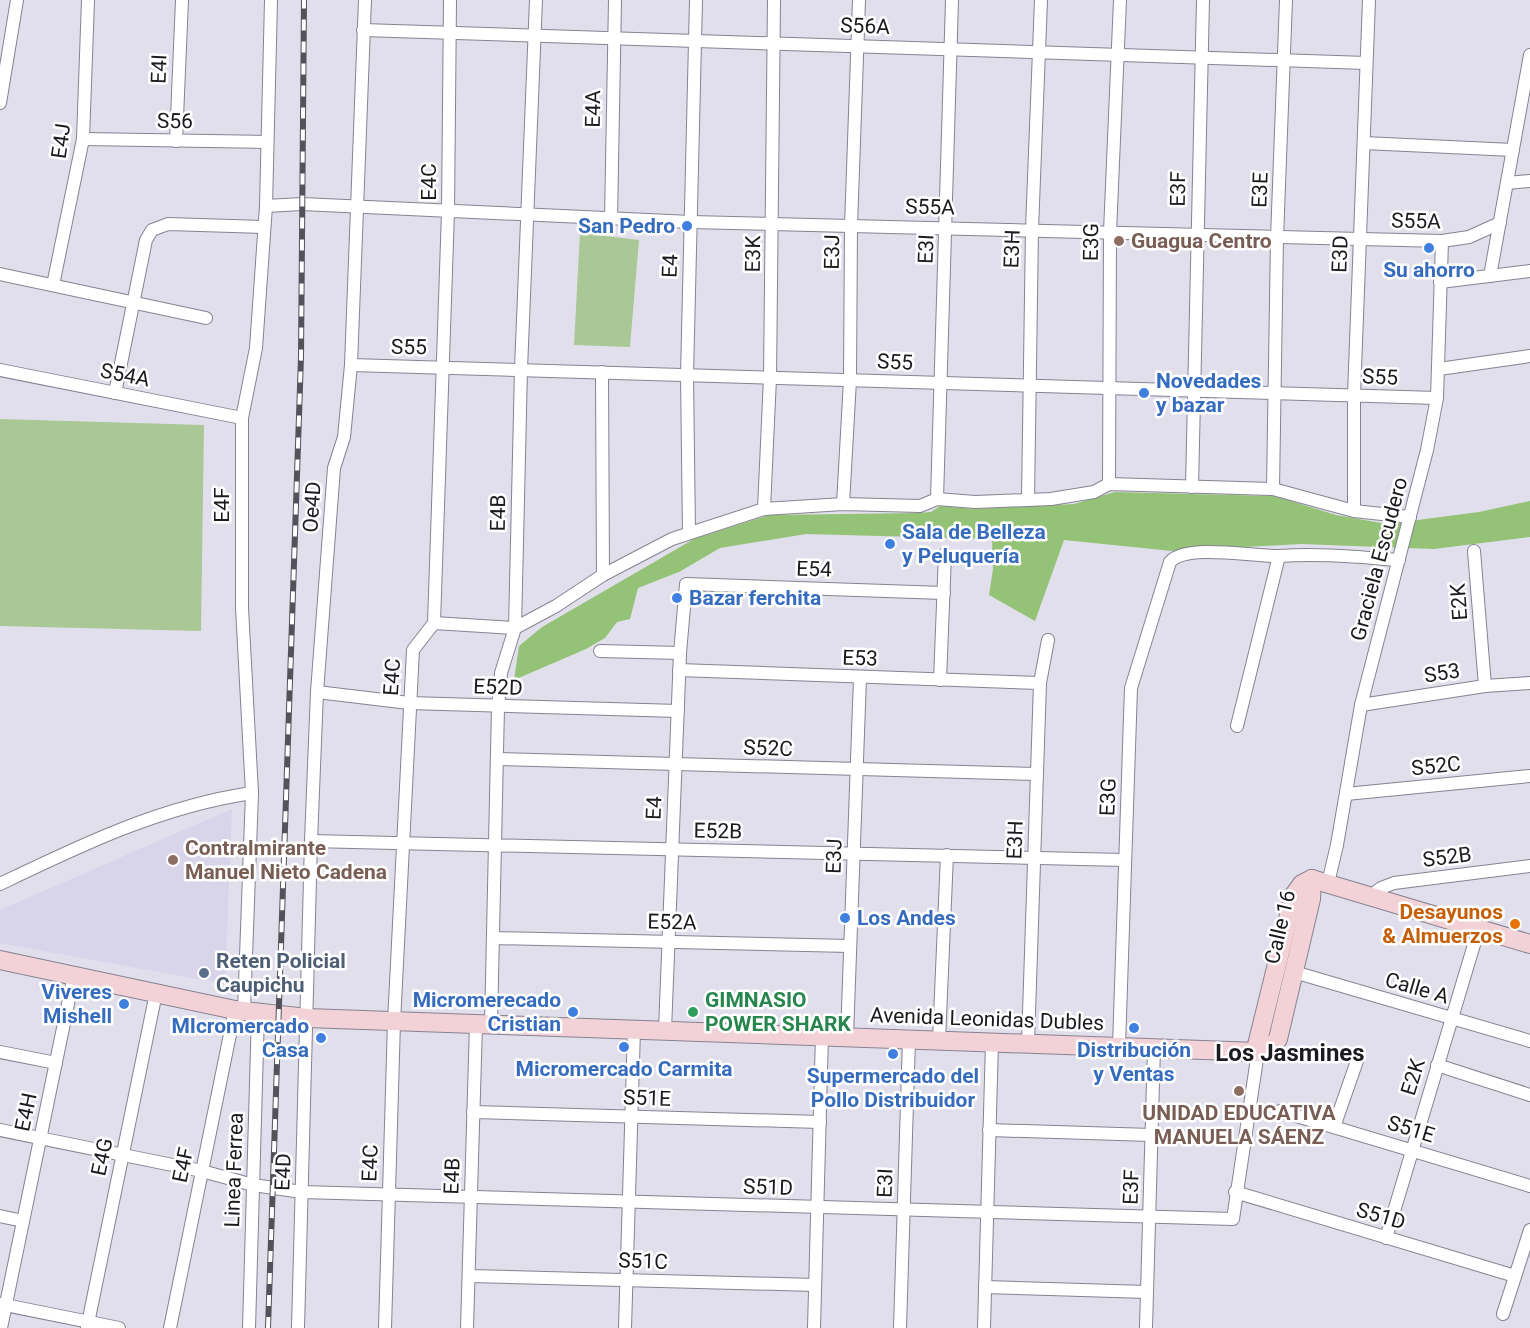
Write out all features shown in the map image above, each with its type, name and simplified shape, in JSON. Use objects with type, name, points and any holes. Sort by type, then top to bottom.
[{"type":"main road","points":[[1320,881],[1530,944]]},
{"type":"main road","name":"Calle 16","points":[[1320,881],[1313,890],[1278,1039],[1269,1049],[1258,1052],[1257,1046],[1294,895],[1302,884],[1320,881]]},
{"type":"main road","name":"Avenida Leonidas Dubles","points":[[0,960],[246,1012],[307,1018],[1258,1052]]},
{"type":"street","points":[[0,103],[17,0]]},
{"type":"street","name":"E4J","points":[[53,285],[83,139],[88,0]]},
{"type":"street","name":"E4I","points":[[176,141],[182,0]]},
{"type":"street","name":"E4F","points":[[170,1328],[202,1171],[246,1012],[252,793],[242,609],[242,418],[256,348],[266,206],[265,142],[271,0]]},
{"type":"street","name":"Oe4D","points":[[307,1018],[317,692],[334,468],[344,436],[351,365],[365,0]]},
{"type":"street","name":"E4C","points":[[385,1328],[394,1022],[409,703],[413,650],[434,623],[448,212],[450,0]]},
{"type":"street","name":"E4B","points":[[467,1328],[473,1113],[493,938],[498,707],[501,673],[515,628],[521,369],[536,0]]},
{"type":"street","name":"E4A","points":[[611,219],[615,0]]},
{"type":"street","name":"E4","points":[[689,533],[687,375],[696,0]]},
{"type":"street","name":"E3K","points":[[764,509],[770,378],[774,0]]},
{"type":"street","name":"E3J","points":[[843,504],[850,380],[851,226],[859,0]]},
{"type":"street","name":"E3I","points":[[937,499],[952,0]]},
{"type":"street","name":"E3H","points":[[1028,500],[1032,229],[1041,0]]},
{"type":"street","name":"E3G","points":[[1109,484],[1110,232],[1120,0]]},
{"type":"street","name":"E3F","points":[[1192,487],[1203,0]]},
{"type":"street","name":"E3E","points":[[1273,489],[1277,238],[1286,0]]},
{"type":"street","name":"E3D","points":[[1354,510],[1354,395],[1369,0]]},
{"type":"street","name":"S56A","points":[[363,30],[1366,63]]},
{"type":"street","points":[[1490,276],[1512,150],[1527,90],[1530,55]]},
{"type":"street","name":"S56","points":[[83,139],[265,142]]},
{"type":"street","points":[[1364,143],[1512,150]]},
{"type":"street","points":[[1507,183],[1530,181]]},
{"type":"street","name":"S55A","points":[[266,206],[302,204],[691,222],[773,222],[1197,236],[1442,241],[1469,237],[1500,223]]},
{"type":"street","points":[[115,393],[146,240],[152,230],[168,224],[263,228]]},
{"type":"street","name":"Graciela Escudero","points":[[1320,881],[1346,794],[1361,705],[1410,517],[1437,398],[1442,241]]},
{"type":"street","points":[[1440,282],[1530,271]]},
{"type":"street","points":[[0,274],[206,318]]},
{"type":"street","points":[[1439,369],[1530,356]]},
{"type":"street","name":"S55","points":[[351,365],[1437,398]]},
{"type":"street","name":"S54A","points":[[0,370],[242,418]]},
{"type":"street","points":[[602,372],[603,575]]},
{"type":"street","points":[[434,623],[515,628],[556,606],[603,575],[672,539],[764,509],[843,504],[920,506],[937,499],[975,502],[1075,497],[1094,492],[1109,484],[1273,489],[1354,510],[1410,517]]},
{"type":"street","name":"E2K","points":[[1474,551],[1485,686]]},
{"type":"street","name":"E3G","points":[[1119,1046],[1131,688],[1170,562],[1174,557],[1224,553],[1279,556]]},
{"type":"street","points":[[1237,726],[1279,556],[1300,553],[1399,560]]},
{"type":"street","points":[[940,680],[945,554]]},
{"type":"street","name":"E54","points":[[684,588],[691,583],[944,593]]},
{"type":"street","name":"E4","points":[[665,1030],[684,588]]},
{"type":"street","name":"E3H","points":[[1028,1043],[1040,683],[1048,640]]},
{"type":"street","points":[[600,651],[680,653]]},
{"type":"street","name":"E53","points":[[679,670],[1040,683]]},
{"type":"street","name":"E3J","points":[[847,1036],[861,678]]},
{"type":"street","name":"S53","points":[[1361,705],[1485,686],[1530,683]]},
{"type":"street","name":"E52D","points":[[317,692],[409,703],[678,711]]},
{"type":"street","name":"S52C","points":[[497,759],[1037,774]]},
{"type":"street","name":"S52C","points":[[1346,794],[1530,776]]},
{"type":"street","points":[[0,884],[99,836],[212,800],[252,793]]},
{"type":"street","name":"E52B","points":[[311,841],[1125,860]]},
{"type":"street","points":[[939,1040],[947,855]]},
{"type":"street","name":"S52B","points":[[1371,896],[1381,888],[1394,883],[1530,866]]},
{"type":"street","name":"E2K","points":[[1386,1238],[1479,928]]},
{"type":"street","name":"E52A","points":[[493,938],[850,946]]},
{"type":"street","name":"Calle A","points":[[1294,972],[1530,1041]]},
{"type":"street","name":"E4H","points":[[1,1328],[3,1305],[23,1221],[74,975]]},
{"type":"street","name":"E4G","points":[[88,1325],[156,993]]},
{"type":"street","name":"Linea Ferrea","points":[[246,1012],[253,1185],[249,1328]]},
{"type":"street","name":"E4D","points":[[298,1328],[307,1018]]},
{"type":"street","points":[[625,1328],[634,1029]]},
{"type":"street","points":[[814,1328],[822,1035]]},
{"type":"street","name":"E3I","points":[[900,1328],[909,1039]]},
{"type":"street","points":[[984,1328],[992,1042]]},
{"type":"street","name":"E3F","points":[[1146,1328],[1154,1047]]},
{"type":"street","points":[[0,1052],[56,1063]]},
{"type":"street","points":[[1235,1192],[1258,1052]]},
{"type":"street","points":[[1334,1127],[1358,1058]]},
{"type":"street","points":[[1437,1065],[1530,1095]]},
{"type":"street","name":"S51E","points":[[1280,1111],[1530,1186]]},
{"type":"street","name":"S51E","points":[[473,1113],[820,1122]]},
{"type":"street","name":"S51D","points":[[0,1130],[202,1171],[253,1185],[302,1192],[1233,1219],[1235,1192],[1515,1276]]},
{"type":"street","points":[[989,1130],[1152,1135]]},
{"type":"street","points":[[0,1216],[23,1221]]},
{"type":"street","points":[[1503,1314],[1530,1230]]},
{"type":"street","name":"S51C","points":[[469,1276],[815,1286]]},
{"type":"street","points":[[985,1287],[1147,1292]]},
{"type":"street","points":[[3,1305],[88,1325],[119,1328]]},
{"type":"shaded area","name":"Contralmirante Manuel Nieto Cadena","points":[[232,809],[225,984],[0,943],[0,910]]},
{"type":"green space","points":[[580,233],[639,240],[630,347],[574,345]]},
{"type":"green space","points":[[0,419],[204,425],[201,631],[0,626]]},
{"type":"green space","points":[[1115,492],[1275,496],[1336,515],[1387,524],[1479,512],[1530,501],[1530,537],[1434,549],[1301,544],[1172,551],[1064,540],[1035,621],[989,595],[993,569],[992,539],[806,534],[720,548],[679,572],[638,588],[630,619],[617,622],[605,638],[586,649],[514,680],[519,646],[542,627],[694,539],[769,515],[918,513],[931,512],[940,506],[974,509],[1074,504]]},
{"type":"railway","points":[[268,1328],[301,357],[304,0]]},
{"type":"place","name":"San Pedro","points":[[687,226]]},
{"type":"place","name":"Guagua Centro","points":[[1119,241]]},
{"type":"place","name":"Su ahorro","points":[[1429,248]]},
{"type":"place","name":"Novedades y bazar","points":[[1144,393]]},
{"type":"place","name":"Sala de Belleza y Peluquería","points":[[890,544]]},
{"type":"place","name":"Bazar ferchita","points":[[677,598]]},
{"type":"place","name":"Contralmirante Manuel Nieto Cadena","points":[[173,860]]},
{"type":"place","name":"Los Andes","points":[[845,918]]},
{"type":"place","name":"Desayunos & Almuerzos","points":[[1515,924]]},
{"type":"place","name":"Reten Policial Caupichu","points":[[204,973]]},
{"type":"place","name":"Viveres Mishell","points":[[124,1004]]},
{"type":"place","name":"Micromerecado Cristian","points":[[573,1012]]},
{"type":"place","name":"GIMNASIO POWER SHARK","points":[[693,1012]]},
{"type":"place","name":"Distribución y Ventas","points":[[1134,1028]]},
{"type":"place","name":"MIcromercado Casa","points":[[321,1038]]},
{"type":"place","name":"Micromercado Carmita","points":[[624,1047]]},
{"type":"place","name":"Supermercado del Pollo Distribuidor","points":[[893,1054]]},
{"type":"place","name":"UNIDAD EDUCATIVA MANUELA SÁENZ","points":[[1239,1091]]},
{"type":"district","name":"Los Jasmines","points":[[1290,1053]]}]
